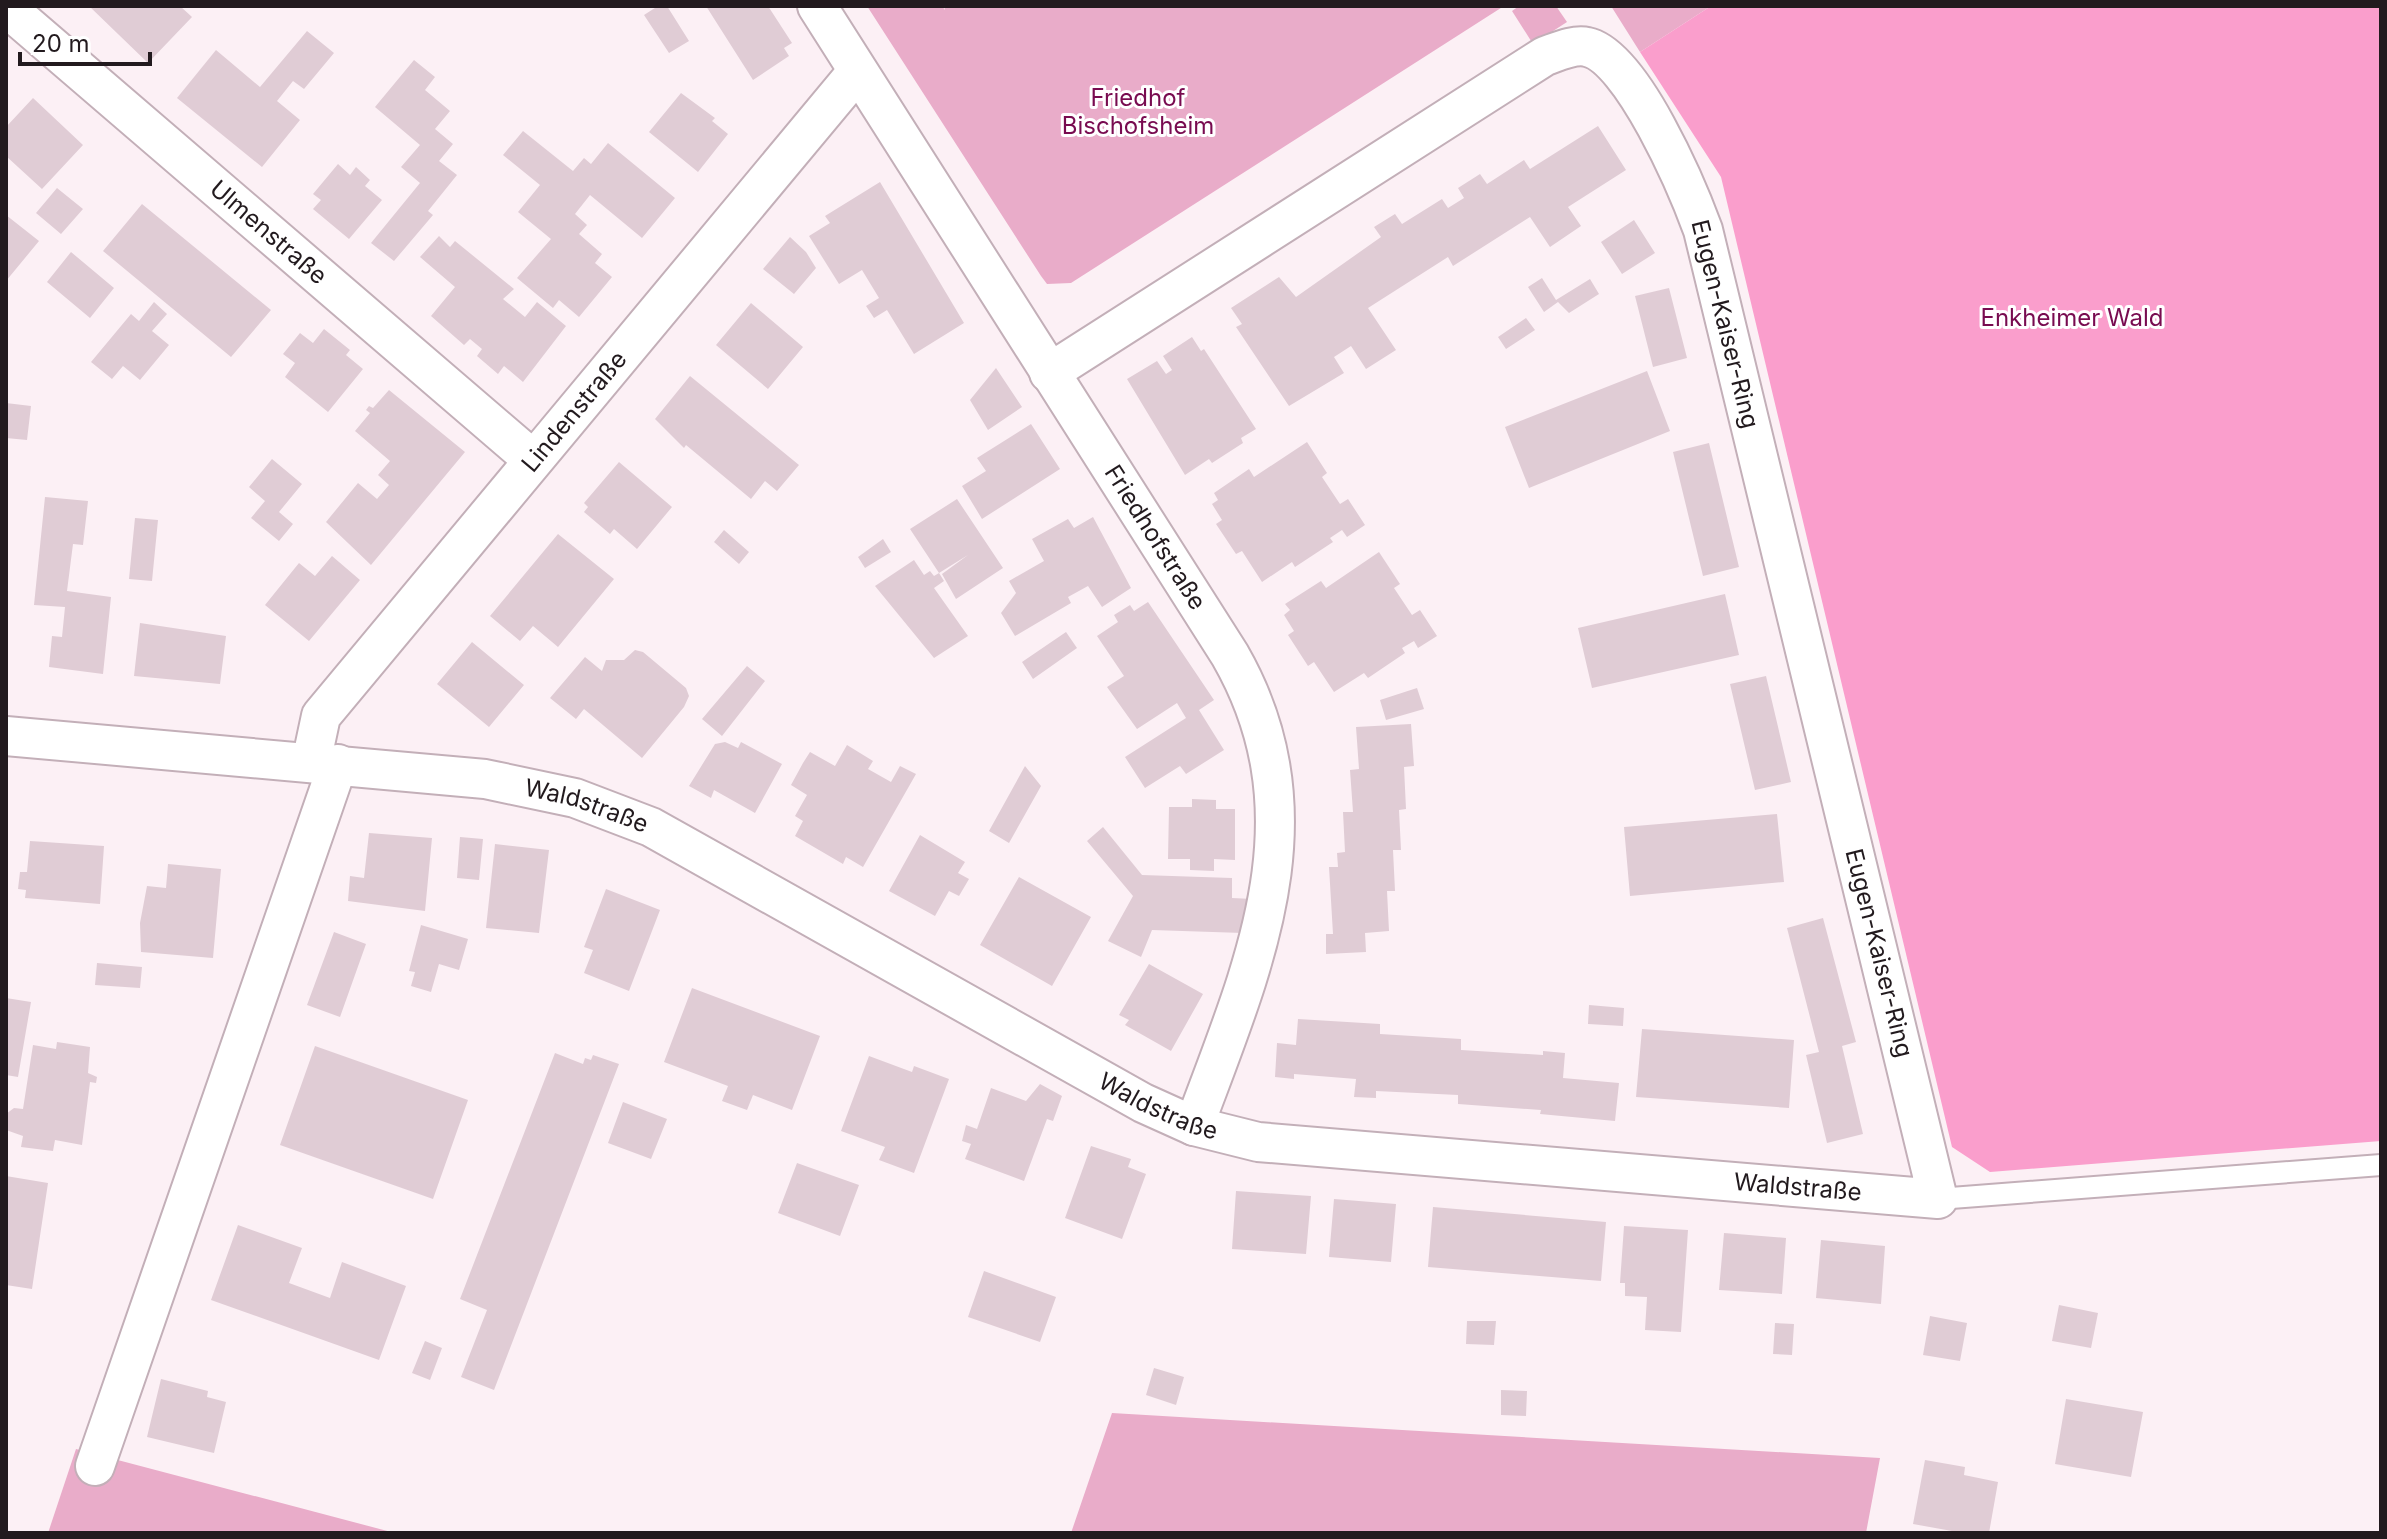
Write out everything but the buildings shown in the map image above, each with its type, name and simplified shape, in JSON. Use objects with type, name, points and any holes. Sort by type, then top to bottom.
[{"type":"street","name":"Friedhofstraße","points":[[817,6],[1242,675],[1256,712],[1270,766],[1276,841],[1265,924],[1252,970],[1194,1126]]},
{"type":"street","name":"Ulmenstraße","points":[[11,24],[532,459]]},
{"type":"street","name":"Eugen-Kaiser-Ring","points":[[1049,373],[1545,56],[1586,47],[1609,58],[1665,143],[1703,230],[1938,1199]]},
{"type":"street","name":"Lindenstraße","points":[[95,1466],[324,764],[321,716],[857,72]]},
{"type":"street","name":"Waldstraße","points":[[6,736],[485,779],[575,798],[651,827],[1143,1103],[1194,1126],[1258,1142],[1938,1199]]},
{"type":"lane","name":"Waldstraße","points":[[1938,1199],[2381,1165]]},
{"type":"green space","name":"Friedhof Bischofsheim","points":[[867,6],[942,6],[945,10],[944,6],[1504,6],[1071,283],[1047,284]]},
{"type":"green space","points":[[1519,6],[1556,6],[1567,22],[1533,44],[1512,11]]},
{"type":"green space","points":[[1611,6],[1711,6],[1640,52]]},
{"type":"green space","name":"Enkheimer Wald","points":[[1711,6],[2381,6],[2381,1141],[1990,1172],[1952,1147],[1721,177],[1640,52]]},
{"type":"green space","points":[[1112,1413],[1880,1458],[1866,1533],[1071,1533]]},
{"type":"green space","points":[[76,1449],[395,1533],[48,1533]]}]
